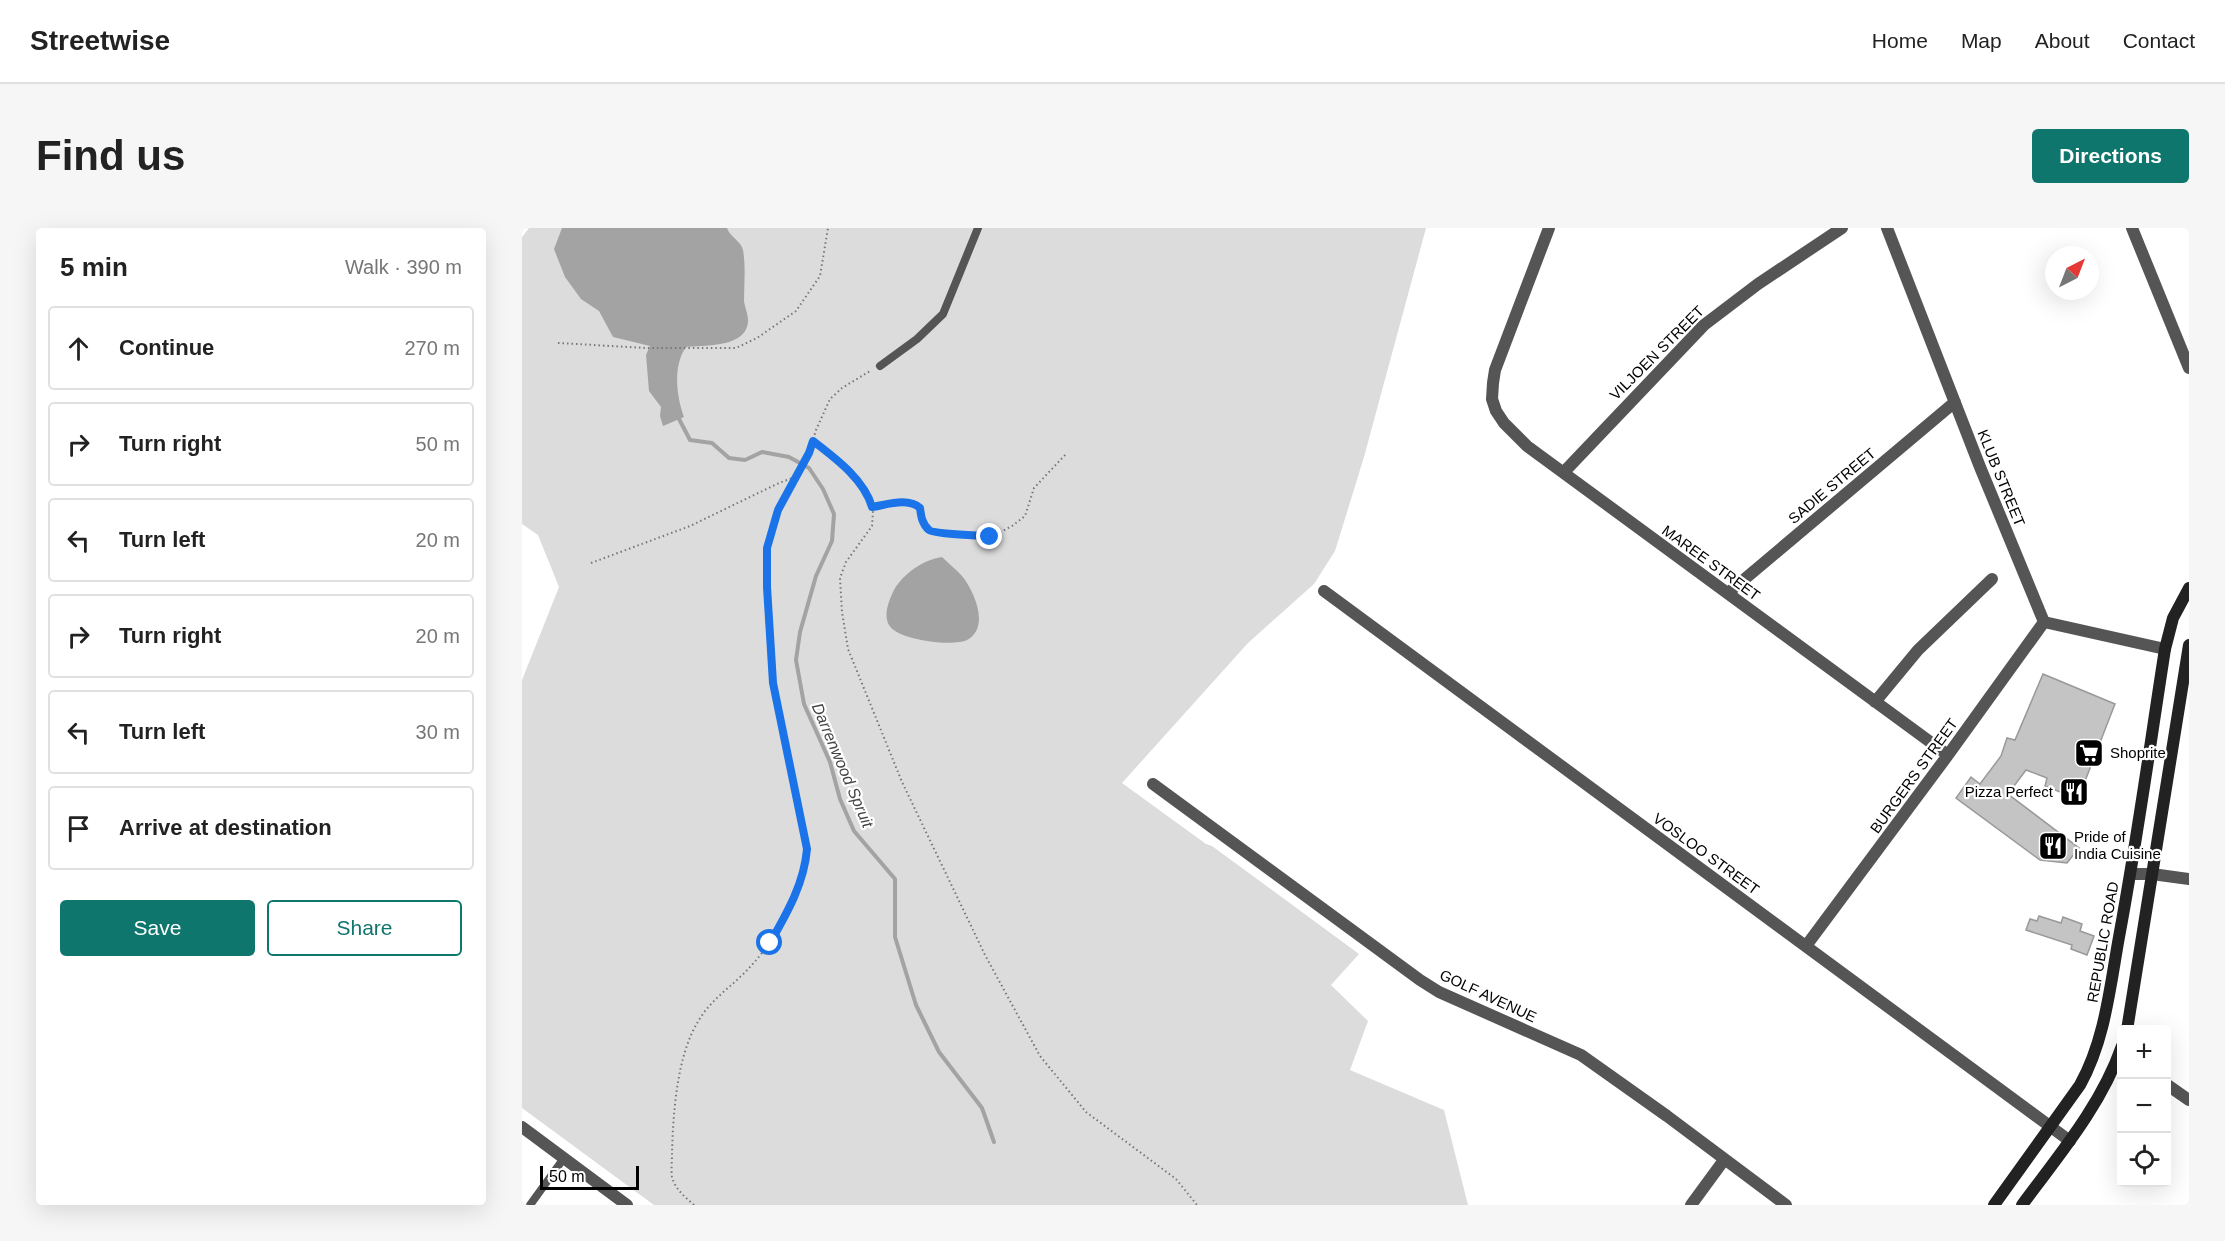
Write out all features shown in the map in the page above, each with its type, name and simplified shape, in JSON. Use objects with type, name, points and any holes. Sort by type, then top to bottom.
[{"type":"main road","name":"REPUBLIC ROAD","points":[[1994,1205],[2052,1127],[2088,1070],[2101,1036],[2131,874],[2165,649],[2173,618],[2189,588]]},
{"type":"main road","points":[[2128,1025],[2189,645]]},
{"type":"main road","points":[[2022,1205],[2070,1141],[2101,1093],[2117,1058]]},
{"type":"street","name":"MAREE STREET","points":[[1549,228],[1495,370],[1492,399],[1504,423],[1527,446],[1948,755]]},
{"type":"street","name":"VILJOEN STREET","points":[[1564,472],[1704,325],[1758,284],[1842,228]]},
{"type":"street","name":"KLUB STREET","points":[[1887,228],[2044,622]]},
{"type":"street","points":[[2132,228],[2189,368]]},
{"type":"street","name":"SADIE STREET","points":[[1728,593],[1955,402]]},
{"type":"street","points":[[1875,702],[1918,650],[1992,579]]},
{"type":"street","name":"VOSLOO STREET","points":[[1324,591],[2070,1141]]},
{"type":"street","points":[[2044,622],[2165,649]]},
{"type":"street","name":"BURGERS STREET","points":[[1806,946],[2044,622]]},
{"type":"street","name":"GOLF AVENUE","points":[[1153,784],[1420,980],[1439,992],[1581,1055],[1786,1205]]},
{"type":"street","points":[[2131,874],[2152,874],[2189,879]]},
{"type":"street","points":[[2171,1087],[2189,1100]]},
{"type":"street","points":[[522,1127],[627,1205]]},
{"type":"street","points":[[1690,1205],[1724,1160]]},
{"type":"lane","points":[[880,366],[917,339],[943,315],[978,228]]},
{"type":"lane","points":[[530,1205],[564,1158]]},
{"type":"path","points":[[558,344],[646,348],[736,348],[757,339],[796,311],[820,276],[828,228]]},
{"type":"path","points":[[694,1205],[679,1192],[672,1177],[673,1140],[687,1042],[699,1019],[711,1004],[750,968],[770,943],[791,905],[805,869],[807,849],[773,683],[767,548],[778,510],[807,457],[830,399],[843,388],[880,366]]},
{"type":"path","points":[[813,441],[838,461],[869,496],[872,507],[872,526],[846,562],[840,578],[842,612],[848,649],[902,782],[985,955],[1040,1056],[1086,1112],[1176,1179],[1197,1205]]},
{"type":"path","points":[[872,507],[903,502],[915,503],[920,508],[922,520],[927,529],[934,533],[965,533],[990,537],[1012,526],[1025,516],[1034,488],[1066,454]]},
{"type":"path","points":[[591,563],[690,526],[795,477]]},
{"type":"shaded area","points":[[529,228],[1426,228],[1364,457],[1335,551],[1314,584],[1248,643],[1122,783],[1359,954],[1331,985],[1368,1021],[1350,1070],[1444,1110],[1468,1205],[654,1205],[522,1108],[522,680],[559,587],[538,535],[522,524],[522,237]]},
{"type":"shaded area","points":[[562,228],[727,228],[740,244],[744,263],[744,301],[748,315],[746,329],[741,336],[724,343],[686,347],[679,363],[677,381],[684,417],[663,426],[660,416],[661,407],[649,391],[646,355],[650,346],[613,337],[599,311],[581,299],[565,277],[554,249]]},
{"type":"shaded area","points":[[942,557],[962,576],[972,591],[978,610],[978,627],[967,640],[960,642],[925,641],[902,635],[894,630],[887,621],[889,603],[894,590],[915,568]]},
{"type":"building","points":[[2043,674],[2115,704],[2078,799],[2045,786],[2047,778],[2026,770],[2008,794],[2079,848],[2067,863],[2040,860],[1956,798],[1971,777],[1980,784],[2001,756],[2007,738],[2015,740]]},
{"type":"building","points":[[2039,916],[2061,923],[2063,917],[2082,924],[2080,931],[2094,936],[2087,955],[2071,949],[2072,945],[2026,930],[2030,919],[2037,921]]},
{"type":"waterway","name":"Darrenwood Spruit","points":[[678,417],[690,440],[712,443],[729,458],[745,460],[762,452],[789,457],[809,468],[823,489],[834,514],[832,541],[816,576],[800,632],[796,660],[804,704],[830,762],[840,799],[854,831],[895,879],[895,937],[916,1005],[939,1052],[982,1108],[994,1142]]},
{"type":"place","name":"Shoprite","points":[[2089,753]]},
{"type":"place","name":"Pizza Perfect","points":[[2074,792]]},
{"type":"place","name":"Pride of India Cuisine","points":[[2053,846]]},
{"type":"route","points":[[770,943],[791,905],[805,869],[807,849],[773,683],[767,548],[778,510],[809,453],[813,441],[838,461],[855,480],[869,496],[872,507],[903,502],[915,503],[920,508],[922,520],[927,529],[934,533],[965,533],[990,537]]}]
